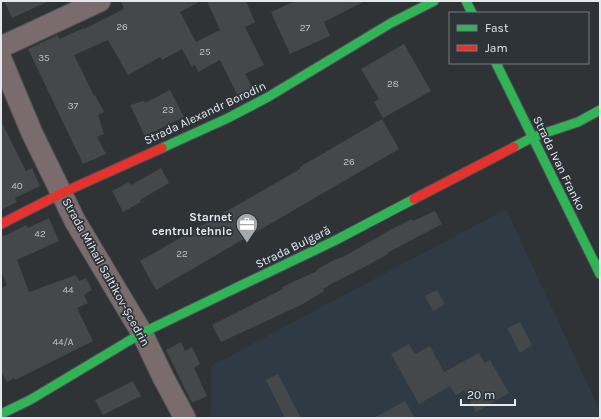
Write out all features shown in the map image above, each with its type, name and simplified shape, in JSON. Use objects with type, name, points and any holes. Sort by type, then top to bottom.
[{"type":"street","points":[[1,47],[100,1]]},
{"type":"street","name":"Strada Alexandr Borodin","points":[[1,224],[62,193],[228,118],[268,97],[392,23],[434,1]]},
{"type":"street","points":[[466,1],[472,12]]},
{"type":"street","name":"Strada Mihail Saltîkov-Șcedrin","points":[[1,59],[32,133],[87,243],[142,333],[185,418]]},
{"type":"street","name":"Strada Ivan Franko","points":[[496,64],[600,274]]},
{"type":"street","name":"Strada Bulgară","points":[[1,414],[30,400],[142,333],[336,240],[533,137],[578,122],[600,110]]},
{"type":"shaded area","points":[[506,209],[600,411],[600,418],[210,418],[211,366]]},
{"type":"building","points":[[4,1],[49,1],[12,18]]},
{"type":"building","points":[[121,1],[201,1],[180,12],[196,42],[220,30],[207,1],[246,1],[255,22],[245,27],[264,65],[245,74],[254,90],[239,98],[220,60],[198,72],[195,65],[192,67],[182,49],[162,60],[160,57],[128,75],[108,40],[74,55],[94,96],[95,95],[104,112],[98,115],[104,134],[97,137],[106,154],[83,164],[28,49],[58,35],[59,39],[84,29],[124,9]]},
{"type":"building","points":[[295,1],[365,1],[324,22],[330,36],[290,54],[271,12]]},
{"type":"building","points":[[404,44],[431,91],[383,118],[374,102],[379,99],[361,69]]},
{"type":"building","points":[[170,90],[184,117],[145,136],[130,105],[144,101],[145,103]]},
{"type":"building","points":[[382,119],[399,149],[156,290],[140,261],[300,169],[300,167]]},
{"type":"building","points":[[1,121],[26,171],[32,168],[40,186],[15,198],[17,202],[1,210]]},
{"type":"building","points":[[161,168],[169,183],[123,212],[112,191],[129,182],[131,185]]},
{"type":"building","points":[[435,211],[442,224],[333,283],[323,289],[324,291],[303,304],[221,342],[212,325],[283,289],[282,287],[317,271],[316,270],[345,256],[390,230],[412,219],[413,221]]},
{"type":"building","points":[[49,218],[59,241],[17,260],[29,292],[76,275],[79,281],[86,278],[92,290],[84,295],[88,303],[77,308],[93,341],[15,380],[14,378],[7,382],[1,372],[1,288],[7,285],[1,271],[1,236],[7,235],[26,225],[28,228]]},
{"type":"building","points":[[437,290],[445,304],[433,311],[425,296]]},
{"type":"building","points":[[520,322],[532,345],[520,353],[507,328]]},
{"type":"building","points":[[181,342],[185,351],[192,347],[200,364],[194,368],[207,396],[192,403],[166,350]]},
{"type":"building","points":[[409,344],[415,354],[430,346],[444,372],[479,353],[485,363],[490,360],[509,393],[476,412],[464,390],[456,395],[450,386],[419,404],[391,354]]},
{"type":"building","points":[[278,374],[301,418],[285,418],[266,380]]},
{"type":"building","points":[[133,381],[141,396],[103,415],[95,400]]},
{"type":"building","points":[[405,401],[415,418],[374,418]]},
{"type":"traffic: fast","points":[[162,148],[228,118],[268,97],[391,23],[434,1]]},
{"type":"traffic: fast","points":[[466,1],[472,12]]},
{"type":"traffic: fast","points":[[496,64],[600,274]]},
{"type":"traffic: fast","points":[[514,147],[533,137],[578,122],[600,110]]},
{"type":"traffic: fast","points":[[1,414],[30,400],[142,333],[336,240],[414,199]]},
{"type":"traffic: jam","points":[[414,199],[514,147]]},
{"type":"traffic: jam","points":[[1,224],[62,193],[162,148]]},
{"type":"place","name":"Starnet centrul tehnic","points":[[247,244]]}]
